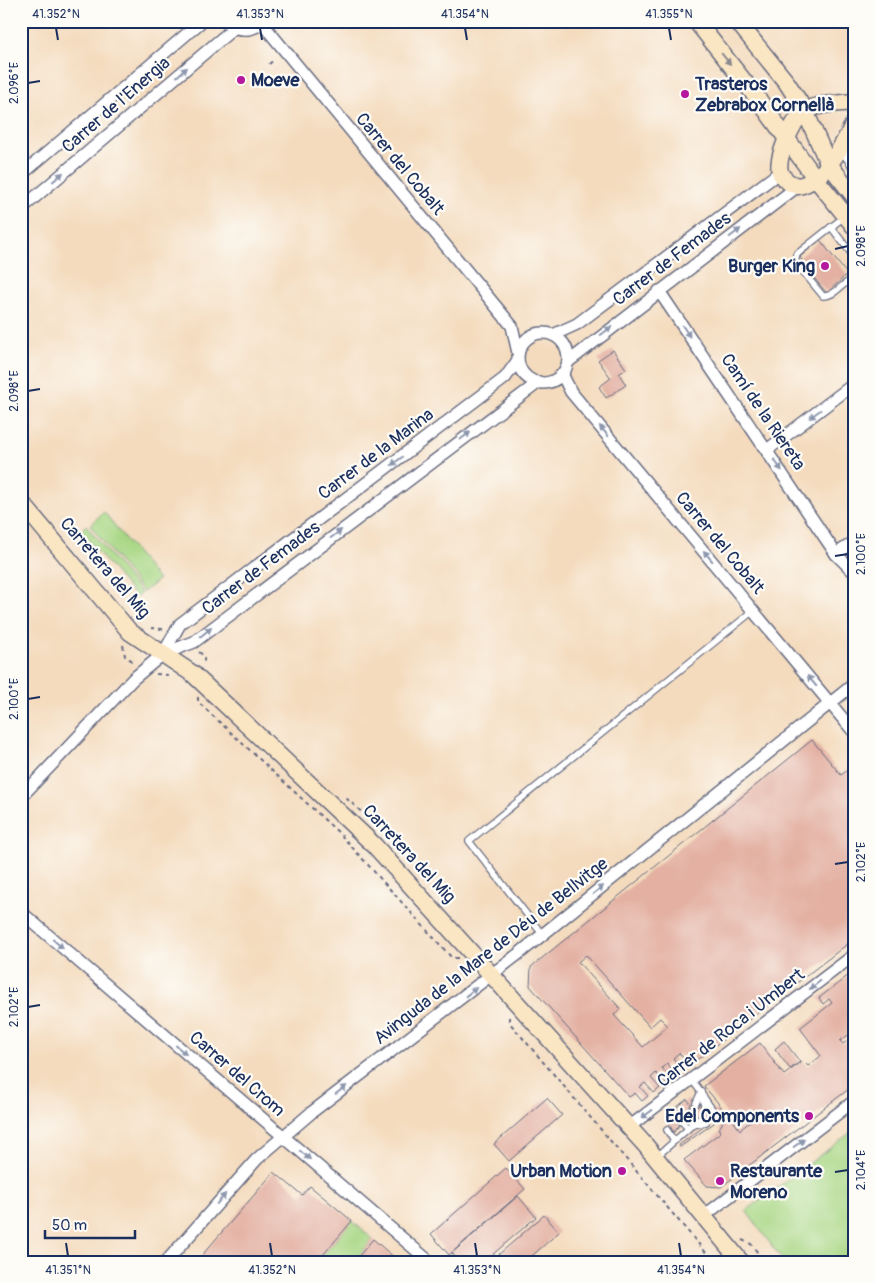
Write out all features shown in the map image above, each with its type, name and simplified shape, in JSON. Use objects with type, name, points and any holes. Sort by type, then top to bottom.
[{"type":"street","name":"Carrer de l'Energia","points":[[21,175],[202,21]]},
{"type":"street","points":[[696,21],[788,138],[816,179],[850,221]]},
{"type":"street","points":[[737,21],[787,83],[805,111],[828,164],[854,196]]},
{"type":"street","points":[[230,25],[246,30],[263,22]]},
{"type":"street","name":"Carrer del Cobalt","points":[[263,22],[512,326],[518,357]]},
{"type":"street","name":"Carrer de l'Energia","points":[[21,209],[230,25]]},
{"type":"street","points":[[850,133],[816,179],[798,186],[788,182],[780,172],[780,157],[788,138],[800,116],[805,111],[854,102]]},
{"type":"street","points":[[830,106],[850,133],[846,152],[854,164]]},
{"type":"street","points":[[512,326],[534,334],[553,335],[576,324],[780,172]]},
{"type":"street","name":"Carrer de Femades","points":[[568,362],[798,186]]},
{"type":"street","name":"Camí de la Riereta","points":[[659,291],[836,554],[854,572]]},
{"type":"street","points":[[534,334],[524,342],[518,357],[527,377],[539,382],[552,381],[562,374],[568,362],[566,349],[553,335]]},
{"type":"street","name":"Carrer de la Marina","points":[[163,654],[180,624],[505,378],[518,357]]},
{"type":"street","name":"Carrer del Cobalt","points":[[562,374],[571,392],[854,732]]},
{"type":"street","name":"Carrer de Femades","points":[[21,797],[133,679],[163,654],[194,642],[539,382]]},
{"type":"street","points":[[767,450],[854,384]]},
{"type":"street","name":"Carretera del Mig","points":[[21,502],[130,632],[198,678],[355,824],[629,1127],[741,1262]]},
{"type":"street","points":[[836,554],[854,542]]},
{"type":"street","name":"Avinguda de la Mare de Déu de Bellvitge","points":[[166,1262],[257,1159],[283,1137],[492,975],[854,684]]},
{"type":"street","name":"Carrer del Crom","points":[[21,912],[430,1262]]},
{"type":"street","name":"Carrer de Roca i Umbert","points":[[629,1127],[854,955]]},
{"type":"street","points":[[704,1216],[854,1101]]},
{"type":"lane","points":[[850,221],[831,227],[797,254],[795,262],[823,296],[829,296],[848,281],[854,279]]},
{"type":"lane","points":[[831,227],[854,257]]},
{"type":"lane","points":[[542,934],[469,841],[753,610]]},
{"type":"lane","points":[[692,1080],[701,1092],[704,1106],[701,1092]]},
{"type":"lane","points":[[662,1152],[681,1133],[699,1119],[689,1127]]},
{"type":"lane","points":[[681,1121],[689,1127]]},
{"type":"lane","points":[[677,1128],[681,1133]]},
{"type":"lane","points":[[667,1130],[674,1141]]},
{"type":"path","points":[[269,64],[275,59]]},
{"type":"path","points":[[121,643],[125,656],[142,666]]},
{"type":"path","points":[[150,671],[158,676],[173,676]]},
{"type":"path","points":[[198,694],[198,702],[340,835],[452,958],[459,958]]},
{"type":"path","points":[[510,1014],[509,1022],[714,1262]]},
{"type":"green space","points":[[104,512],[158,580],[143,592],[90,525]]},
{"type":"green space","points":[[86,525],[141,593],[136,597],[80,531]]},
{"type":"green space","points":[[854,1130],[854,1253],[842,1262],[784,1262],[746,1211]]},
{"type":"green space","points":[[352,1221],[373,1239],[354,1262],[317,1262]]},
{"type":"building","name":"Burger King","points":[[820,240],[847,274],[827,293],[809,272],[811,271],[805,264],[803,266],[800,262],[802,260],[800,257]]},
{"type":"building","points":[[613,350],[626,369],[619,374],[626,385],[606,398],[599,387],[611,378],[598,360]]},
{"type":"building","points":[[812,740],[841,775],[854,765],[854,939],[690,1065],[679,1053],[673,1058],[683,1070],[677,1075],[667,1063],[662,1068],[671,1079],[665,1084],[656,1073],[651,1078],[660,1088],[654,1093],[645,1083],[640,1087],[648,1096],[642,1101],[635,1093],[629,1097],[530,986],[531,967]],"holes":[[[586,955],[650,1027],[660,1018],[668,1026],[643,1047],[614,1015],[621,1009],[578,962]]]},
{"type":"building","points":[[854,971],[854,1031],[840,1041],[843,1044],[854,1036],[854,1085],[721,1187],[707,1186],[684,1160],[721,1132],[719,1129],[727,1114],[704,1086],[760,1043],[784,1075],[803,1061],[808,1066],[821,1056],[800,1028],[832,1003],[829,999],[823,1004],[819,998]],"holes":[[[747,1113],[752,1120],[740,1130],[734,1122]]]},
{"type":"building","points":[[784,1041],[800,1062],[790,1069],[775,1049]]},
{"type":"building","points":[[547,1098],[562,1115],[509,1161],[494,1144]]},
{"type":"building","points":[[687,1099],[691,1104],[687,1115],[674,1132],[669,1125],[678,1110],[676,1108]]},
{"type":"building","points":[[694,1102],[719,1112],[714,1123],[680,1147],[679,1145],[709,1123],[690,1115]]},
{"type":"building","points":[[506,1168],[525,1189],[449,1255],[431,1234]]},
{"type":"building","points":[[274,1172],[302,1195],[310,1186],[352,1221],[317,1262],[196,1262]]},
{"type":"building","points":[[518,1196],[536,1217],[484,1262],[459,1262],[452,1253]]},
{"type":"building","points":[[544,1215],[559,1232],[525,1262],[490,1262]]},
{"type":"building","points":[[373,1239],[396,1259],[399,1262],[354,1262]]},
{"type":"place","name":"Moeve","points":[[241,80]]},
{"type":"place","name":"Trasteros Zebrabox Cornellà","points":[[685,94]]},
{"type":"place","name":"Burger King","points":[[825,266]]},
{"type":"place","name":"Edel Components","points":[[809,1116]]},
{"type":"place","name":"Urban Motion","points":[[622,1171]]},
{"type":"place","name":"Restaurante Moreno","points":[[720,1181]]}]
